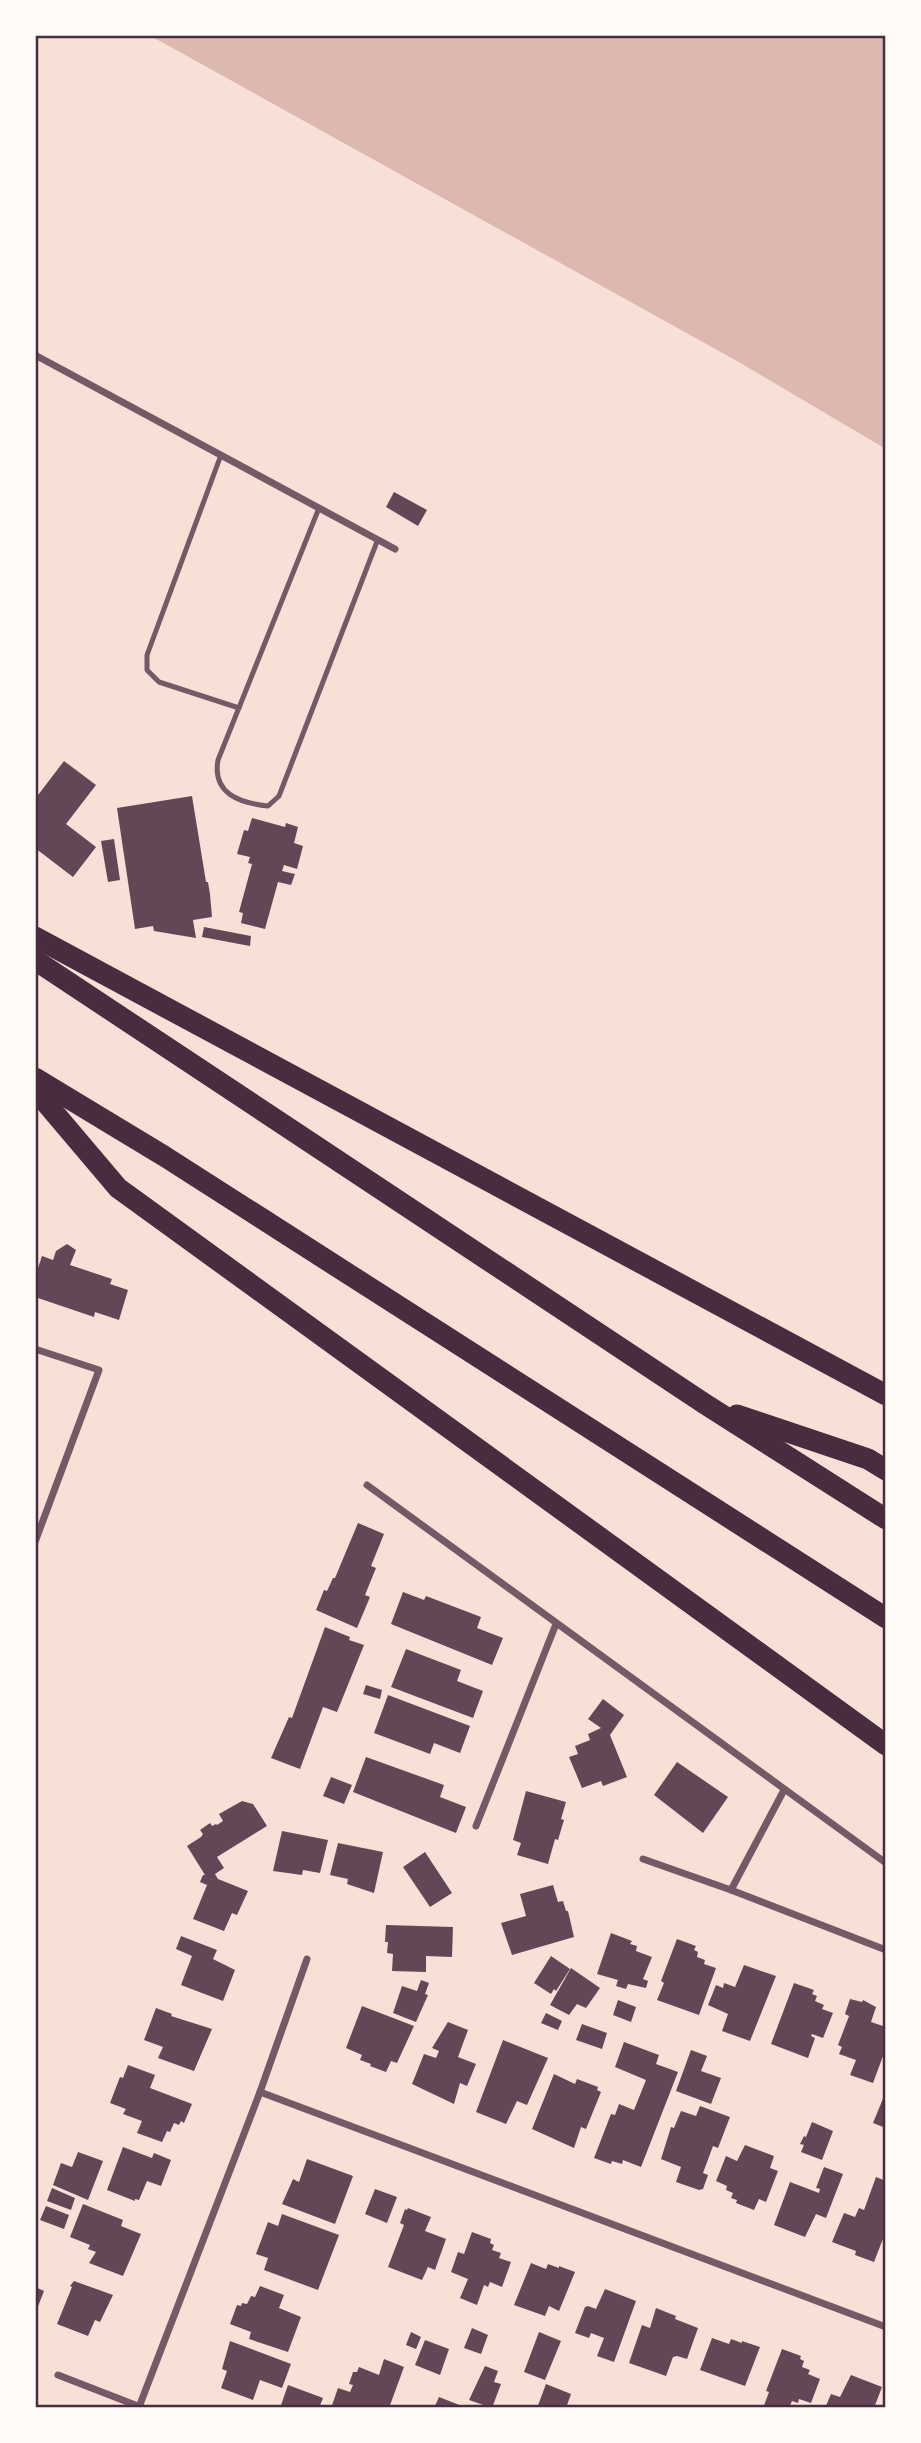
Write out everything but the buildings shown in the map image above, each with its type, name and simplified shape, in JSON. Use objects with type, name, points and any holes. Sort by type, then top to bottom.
[{"type":"highway","points":[[35,937],[886,1395]]},
{"type":"highway","points":[[35,960],[705,1404],[886,1519]]},
{"type":"highway","points":[[35,1078],[164,1156],[886,1618]]},
{"type":"highway","points":[[35,1090],[118,1188],[886,1745]]},
{"type":"highway","points":[[705,1404],[868,1459],[886,1470]]},
{"type":"street","points":[[35,355],[395,549]]},
{"type":"street","points":[[35,1349],[99,1370],[35,1542]]},
{"type":"street","points":[[367,1485],[886,1863]]},
{"type":"street","points":[[476,1826],[556,1624]]},
{"type":"street","points":[[731,1890],[785,1790]]},
{"type":"street","points":[[643,1859],[886,1950]]},
{"type":"street","points":[[58,2375],[141,2407],[260,2092],[307,1959]]},
{"type":"street","points":[[260,2092],[886,2327]]},
{"type":"lane","points":[[221,455],[147,654],[147,670],[159,682],[239,708]]},
{"type":"lane","points":[[319,508],[218,760],[216,772],[221,786],[231,796],[249,804],[268,806],[279,796],[378,539]]},
{"type":"shaded area","points":[[149,35],[886,35],[886,449],[737,361]]}]
